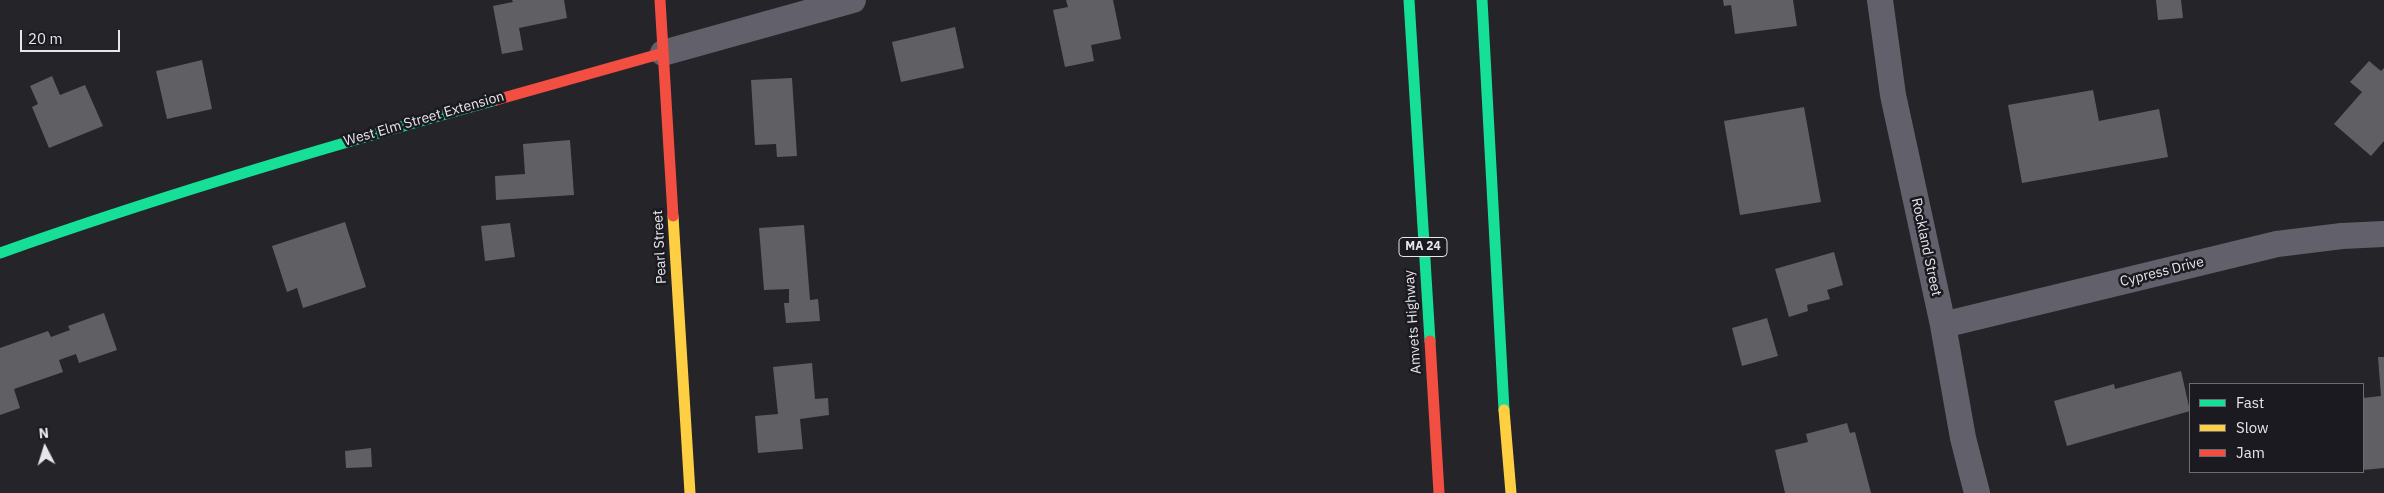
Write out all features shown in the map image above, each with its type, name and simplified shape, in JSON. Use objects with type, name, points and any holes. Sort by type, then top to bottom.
[{"type":"main road","name":"Pearl Street","points":[[660,0],[690,493]]},
{"type":"main road","name":"Amvets Highway","points":[[1409,0],[1439,493]]},
{"type":"main road","points":[[1482,0],[1501,371],[1511,493]]},
{"type":"main road","name":"West Elm Street Extension","points":[[0,253],[118,211],[333,145],[663,53]]},
{"type":"street","name":"West Elm Street Extension","points":[[663,53],[853,0]]},
{"type":"street","name":"Rockland Street","points":[[1880,0],[1893,94],[1943,325],[1963,438],[1977,493]]},
{"type":"street","name":"Cypress Drive","points":[[1943,325],[2277,244],[2342,236],[2384,234]]},
{"type":"building","points":[[512,0],[564,0],[567,18],[519,28],[523,50],[502,54],[493,6],[513,2]]},
{"type":"building","points":[[1066,0],[1113,0],[1121,39],[1091,45],[1094,61],[1065,67],[1053,10],[1068,7]]},
{"type":"building","points":[[1723,0],[1793,0],[1797,26],[1735,34],[1731,5],[1724,6]]},
{"type":"building","points":[[2156,0],[2181,0],[2183,18],[2158,20]]},
{"type":"building","points":[[955,27],[964,68],[901,82],[892,42]]},
{"type":"building","points":[[202,60],[212,109],[167,119],[156,71]]},
{"type":"building","points":[[2369,61],[2381,71],[2384,68],[2384,141],[2371,156],[2334,124],[2362,92],[2350,82]]},
{"type":"building","points":[[52,76],[60,95],[85,85],[103,126],[49,148],[32,107],[38,104],[30,86]]},
{"type":"building","points":[[792,78],[797,156],[777,157],[776,144],[755,145],[751,80]]},
{"type":"building","points":[[2093,90],[2099,121],[2159,109],[2168,157],[2022,183],[2008,105]]},
{"type":"building","points":[[1804,107],[1821,202],[1740,215],[1724,121]]},
{"type":"building","points":[[570,140],[574,195],[496,200],[495,176],[525,174],[523,144]]},
{"type":"building","points":[[345,222],[366,287],[303,308],[297,288],[287,292],[272,246]]},
{"type":"building","points":[[510,223],[515,257],[485,261],[481,226]]},
{"type":"building","points":[[804,225],[810,300],[818,299],[820,321],[786,323],[784,303],[789,303],[789,289],[764,290],[759,228]]},
{"type":"building","points":[[1834,252],[1843,285],[1827,290],[1830,299],[1807,305],[1808,311],[1789,317],[1775,269]]},
{"type":"building","points":[[104,313],[117,350],[79,363],[76,354],[59,360],[63,372],[14,389],[20,408],[0,415],[0,348],[48,331],[51,337],[70,330],[68,326]]},
{"type":"building","points":[[1767,318],[1778,356],[1742,366],[1732,328]]},
{"type":"building","points":[[2378,357],[2384,357],[2384,468],[2364,470],[2364,398],[2381,396]]},
{"type":"building","points":[[812,363],[815,399],[828,398],[829,415],[800,419],[803,449],[758,453],[755,416],[778,414],[773,367]]},
{"type":"building","points":[[2181,371],[2189,411],[2067,446],[2054,401],[2114,384],[2115,389]]},
{"type":"building","points":[[1847,423],[1850,433],[1855,432],[1871,493],[1785,493],[1775,450],[1808,442],[1806,434]]},
{"type":"building","points":[[371,448],[372,467],[346,468],[345,451]]},
{"type":"traffic: fast","points":[[1409,0],[1430,341]]},
{"type":"traffic: fast","points":[[1482,0],[1504,410]]},
{"type":"traffic: fast","points":[[0,253],[246,172],[496,100]]},
{"type":"traffic: slow","points":[[673,216],[690,493]]},
{"type":"traffic: slow","points":[[1504,410],[1511,493]]},
{"type":"traffic: jam","points":[[660,0],[673,216]]},
{"type":"traffic: jam","points":[[496,100],[663,53]]},
{"type":"traffic: jam","points":[[1430,341],[1439,493]]}]
